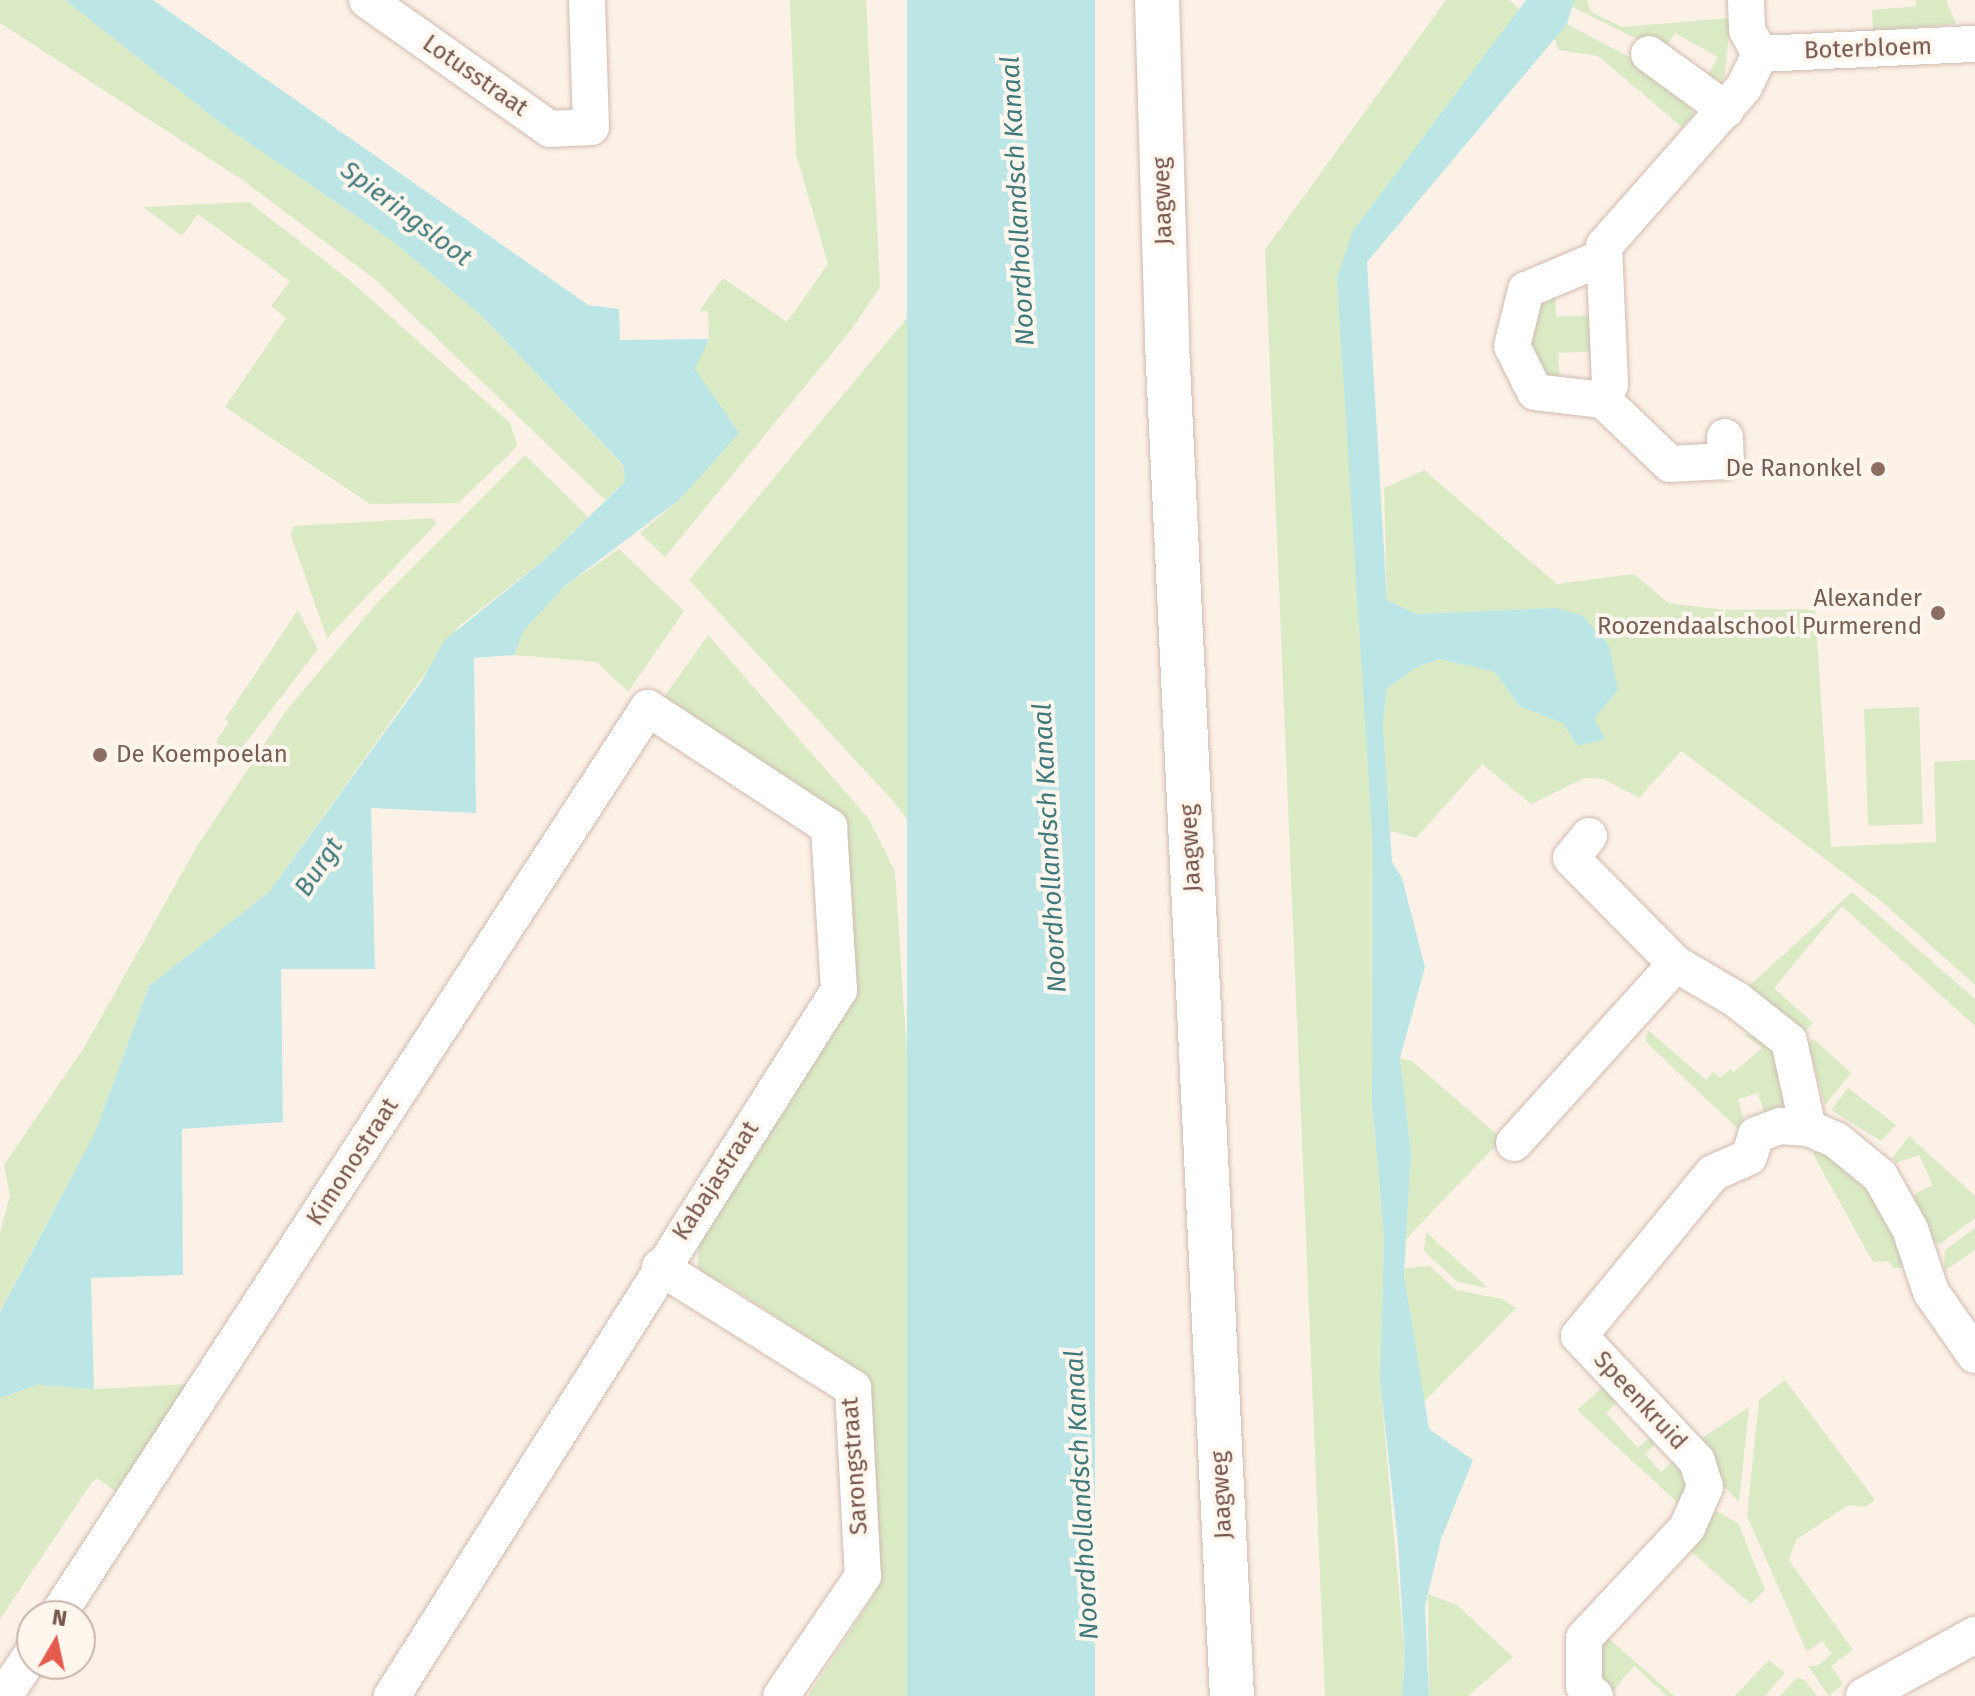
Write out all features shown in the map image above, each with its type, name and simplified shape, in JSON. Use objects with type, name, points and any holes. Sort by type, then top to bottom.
[{"type":"main road","name":"Jaagweg","points":[[1157,0],[1167,344],[1232,1696]]},
{"type":"street","name":"Lotusstraat","points":[[367,0],[550,129],[591,127],[587,0]]},
{"type":"street","points":[[1603,400],[1610,384],[1604,246],[1726,110],[1760,54],[1747,30],[1746,0]]},
{"type":"street","name":"Boterbloem","points":[[1760,54],[1975,44]]},
{"type":"street","points":[[1649,54],[1726,110]]},
{"type":"street","points":[[1604,257],[1526,290],[1512,346],[1535,392],[1603,400],[1670,464],[1726,461],[1725,437]]},
{"type":"street","name":"Kabajastraat","points":[[392,1696],[660,1267],[839,990],[829,827],[648,708]]},
{"type":"street","name":"Kimonostraat","points":[[67,1600],[648,708]]},
{"type":"street","points":[[1589,836],[1571,858],[1676,964],[1737,1000],[1789,1041],[1808,1128],[1836,1140],[1880,1176],[1910,1229],[1931,1292],[1975,1355]]},
{"type":"street","points":[[1514,1143],[1676,964]]},
{"type":"street","name":"Speenkruid","points":[[1595,1696],[1584,1686],[1584,1638],[1687,1528],[1705,1487],[1697,1461],[1579,1336],[1713,1173],[1749,1157],[1756,1135],[1780,1126],[1808,1128]]},
{"type":"street","name":"Sarongstraat","points":[[660,1267],[853,1388],[863,1576],[781,1696]]},
{"type":"street","points":[[1864,1696],[1975,1635]]},
{"type":"street","points":[[4,1696],[16,1678]]},
{"type":"green space","points":[[0,0],[65,0],[223,125],[391,240],[483,317],[623,466],[625,482],[605,500],[377,281],[241,179],[0,23]]},
{"type":"green space","points":[[790,0],[866,0],[880,287],[851,330],[665,557],[640,533],[680,499],[702,472],[695,369],[709,339],[708,311],[699,311],[723,278],[787,322],[828,264],[796,154]]},
{"type":"green space","points":[[1446,0],[1509,0],[1521,10],[1353,231],[1373,848],[1372,1101],[1384,1239],[1380,1381],[1405,1659],[1402,1696],[1325,1696],[1265,250]]},
{"type":"green space","points":[[1559,0],[1587,0],[1591,12],[1622,27],[1731,18],[1724,80],[1707,77],[1718,57],[1675,33],[1663,52]]},
{"type":"green space","points":[[1916,0],[1946,0],[1956,24],[1873,31],[1872,10],[1916,6]]},
{"type":"green space","points":[[1567,24],[1671,79],[1694,115],[1682,127],[1598,56],[1558,50],[1555,38]]},
{"type":"green space","points":[[249,202],[347,278],[510,423],[517,444],[513,451],[458,503],[370,504],[225,407],[286,318],[271,306],[290,281],[198,214],[182,236],[143,207]]},
{"type":"green space","points":[[921,278],[951,875],[893,801],[689,580],[910,314]]},
{"type":"green space","points":[[1555,286],[1556,317],[1594,315],[1596,351],[1558,353],[1560,383],[1546,378],[1526,334],[1528,319]]},
{"type":"green space","points":[[525,455],[588,517],[543,561],[459,626],[269,892],[149,986],[95,1133],[0,1311],[0,1232],[10,1196],[4,1165],[85,1046],[196,848],[286,711],[376,604]]},
{"type":"green space","points":[[1424,470],[1557,584],[1634,574],[1668,603],[1725,610],[1815,609],[1831,847],[1936,842],[1934,762],[1975,760],[1975,985],[1881,901],[1681,751],[1639,798],[1604,779],[1585,778],[1531,804],[1482,764],[1416,838],[1390,831],[1383,723],[1387,689],[1415,668],[1440,659],[1495,672],[1519,706],[1564,723],[1594,719],[1555,608],[1416,614],[1387,600],[1384,488]]},
{"type":"green space","points":[[432,518],[437,523],[327,638],[291,536],[293,526]]},
{"type":"green space","points":[[619,549],[684,611],[628,692],[597,662],[514,655],[524,630],[565,586]]},
{"type":"green space","points":[[298,610],[318,649],[234,758],[216,742],[229,722],[225,719]]},
{"type":"green space","points":[[708,635],[869,819],[895,872],[949,1696],[808,1696],[874,1595],[873,1525],[847,1373],[841,1359],[723,1282],[711,1284],[698,1267],[698,1246],[856,996],[846,827],[662,700]]},
{"type":"green space","points":[[1919,707],[1923,824],[1868,826],[1864,709]]},
{"type":"green space","points":[[1852,892],[1975,999],[1975,1026],[1842,906],[1774,988],[1813,1023],[1804,1033],[1747,988]]},
{"type":"green space","points":[[1648,1030],[1706,1080],[1713,1072],[1720,1078],[1730,1069],[1734,1072],[1762,1048],[1743,1034],[1764,1038],[1776,1049],[1787,1100],[1766,1118],[1758,1093],[1738,1099],[1745,1124],[1737,1128],[1645,1041]]},
{"type":"green space","points":[[1814,1039],[1851,1073],[1825,1105],[1808,1043]]},
{"type":"green space","points":[[1400,1058],[1412,1061],[1502,1139],[1406,1239],[1411,1152]]},
{"type":"green space","points":[[1848,1088],[1896,1125],[1881,1141],[1831,1110]]},
{"type":"green space","points":[[1909,1136],[1975,1196],[1975,1218],[1940,1244],[1934,1242],[1910,1202],[1915,1194],[1933,1185],[1919,1155],[1896,1163],[1892,1158]]},
{"type":"green space","points":[[1818,1147],[1843,1155],[1878,1202],[1907,1262],[1904,1268],[1894,1268],[1888,1261],[1873,1262],[1813,1154]]},
{"type":"green space","points":[[1975,1228],[1975,1250],[1944,1271],[1945,1250]]},
{"type":"green space","points":[[1426,1232],[1488,1288],[1458,1282],[1424,1251]]},
{"type":"green space","points":[[1430,1266],[1456,1290],[1502,1299],[1516,1308],[1423,1403],[1404,1275],[1405,1268]]},
{"type":"green space","points":[[1785,1380],[1875,1500],[1865,1507],[1848,1505],[1796,1540],[1789,1560],[1853,1650],[1831,1666],[1843,1684],[1829,1696],[1808,1666],[1817,1666],[1832,1654],[1822,1641],[1807,1652],[1747,1516],[1759,1400]]},
{"type":"green space","points":[[189,1384],[116,1492],[97,1478],[92,1482],[0,1619],[0,1398],[37,1385],[95,1389]]},
{"type":"green space","points":[[1604,1386],[1621,1398],[1606,1413],[1638,1448],[1654,1434],[1660,1440],[1645,1454],[1661,1472],[1676,1458],[1687,1486],[1678,1503],[1577,1410]]},
{"type":"green space","points":[[1749,1407],[1739,1502],[1717,1479],[1716,1458],[1699,1440]]},
{"type":"green space","points":[[1707,1506],[1738,1523],[1765,1590],[1751,1604],[1688,1549]]},
{"type":"green space","points":[[1428,1594],[1457,1605],[1513,1657],[1468,1696],[1429,1696]]},
{"type":"green space","points":[[1606,1636],[1674,1696],[1667,1696],[1634,1666],[1612,1692],[1603,1683],[1596,1647]]},
{"type":"green space","points":[[1769,1660],[1785,1673],[1765,1696],[1735,1696]]},
{"type":"green space","points":[[1796,1678],[1805,1680],[1817,1696],[1780,1696]]},
{"type":"water","points":[[65,0],[153,0],[588,305],[619,309],[620,340],[709,339],[695,369],[739,433],[680,499],[565,586],[524,630],[514,655],[474,658],[476,813],[371,808],[375,969],[281,969],[283,1122],[182,1129],[183,1275],[91,1278],[94,1389],[37,1385],[0,1398],[0,1312],[95,1133],[149,986],[269,892],[421,682],[445,640],[543,561],[625,482],[623,465],[483,317],[391,240],[223,125]]},
{"type":"water","name":"Noordhollandsch Kanaal","points":[[907,0],[1095,0],[1095,1696],[907,1696]]},
{"type":"water","points":[[1526,0],[1574,0],[1567,24],[1367,262],[1387,600],[1416,614],[1555,608],[1582,615],[1609,645],[1618,690],[1594,719],[1605,739],[1577,746],[1563,723],[1519,706],[1495,672],[1440,659],[1415,668],[1387,689],[1383,723],[1392,862],[1402,878],[1425,967],[1400,1058],[1411,1152],[1404,1275],[1429,1429],[1473,1460],[1441,1539],[1425,1606],[1429,1696],[1402,1696],[1405,1659],[1398,1543],[1380,1381],[1384,1239],[1372,1101],[1373,848],[1337,278],[1353,231]]},
{"type":"place","name":"De Ranonkel","points":[[1878,469]]},
{"type":"place","name":"Alexander Roozendaalschool Purmerend","points":[[1938,613]]},
{"type":"place","name":"De Koempoelan","points":[[100,755]]},
{"type":"water label","name":"Spieringsloot","points":[[406,214]]},
{"type":"water label","name":"Burgt","points":[[319,867]]}]
